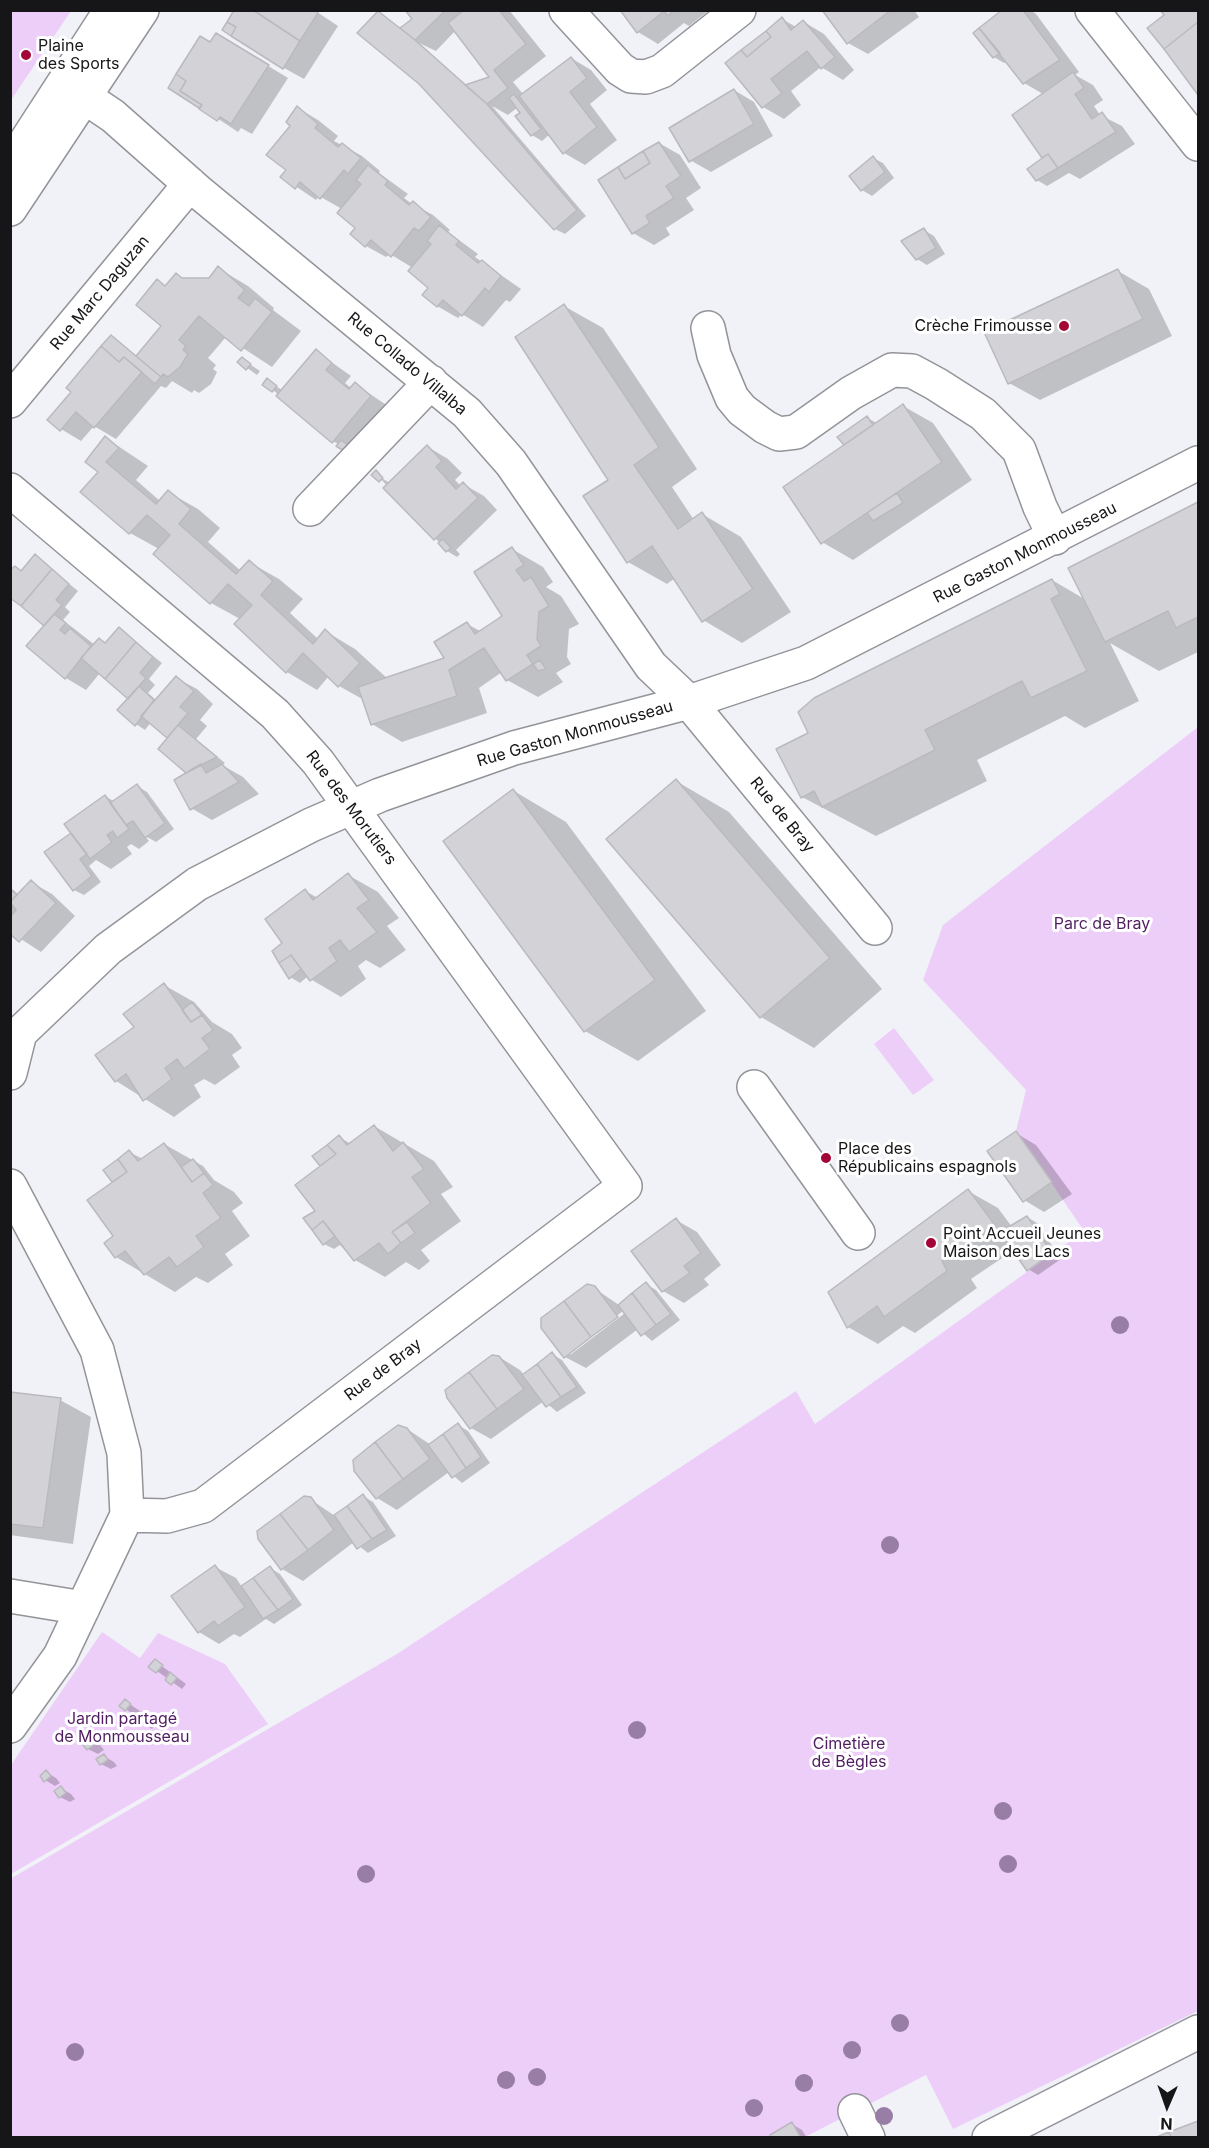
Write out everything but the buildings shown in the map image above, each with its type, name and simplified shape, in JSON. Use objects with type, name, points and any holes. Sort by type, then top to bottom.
[{"type":"street","points":[[10,209],[75,89],[111,10]]},
{"type":"street","points":[[10,166],[142,10]]},
{"type":"street","points":[[566,10],[620,69],[631,75],[646,77],[662,71],[739,10]]},
{"type":"street","points":[[1092,10],[1198,144]]},
{"type":"street","name":"Rue Collado Villalba","points":[[75,89],[112,116],[190,184],[467,413],[511,463],[651,666],[689,702]]},
{"type":"street","name":"Rue Marc Daguzan","points":[[10,401],[190,184]]},
{"type":"street","points":[[708,328],[714,355],[732,398],[742,410],[765,428],[780,434],[796,432],[851,393],[892,370],[912,371],[936,384],[983,414],[1019,450],[1040,507],[1055,538]]},
{"type":"street","points":[[310,509],[431,382]]},
{"type":"street","name":"Rue Gaston Monmousseau","points":[[10,1073],[15,1028],[108,949],[197,884],[352,806],[514,748],[689,702],[806,663],[1055,538],[1198,463]]},
{"type":"street","name":"Rue des Morutiers","points":[[10,490],[275,714],[318,762],[625,1186]]},
{"type":"street","name":"Rue de Bray","points":[[689,702],[875,928]]},
{"type":"street","points":[[754,1087],[858,1233]]},
{"type":"street","name":"Rue de Bray","points":[[127,1515],[167,1516],[203,1506],[625,1186]]},
{"type":"street","points":[[10,1726],[60,1656],[127,1515],[124,1454],[97,1350],[14,1203]]},
{"type":"street","points":[[10,1596],[83,1608]]},
{"type":"street","points":[[989,2138],[1198,2032]]},
{"type":"green space","name":"Plaine des Sports","points":[[10,11],[71,11],[11,100],[10,100]]},
{"type":"green space","name":"Cimetière de Bègles","points":[[1198,727],[1198,2011],[953,2129],[926,2075],[805,2137],[11,2137],[10,1879],[397,1654],[796,1391],[815,1424],[1084,1231],[1016,1131],[1026,1090],[923,980],[943,925]]},
{"type":"green space","points":[[894,1028],[934,1080],[913,1095],[874,1044]]},
{"type":"green space","name":"Jardin partagé de Monmousseau","points":[[102,1632],[140,1658],[158,1633],[225,1664],[268,1724],[11,1874],[11,1765]]},
{"type":"place","name":"Plaine des Sports","points":[[26,55]]},
{"type":"place","name":"Crèche Frimousse","points":[[1064,326]]},
{"type":"place","name":"Place des Républicains espagnols","points":[[826,1158]]},
{"type":"place","name":"Point Accueil Jeunes Maison des Lacs","points":[[931,1243]]},
{"type":"park label","name":"Parc de Bray","points":[[1102,924]]}]
